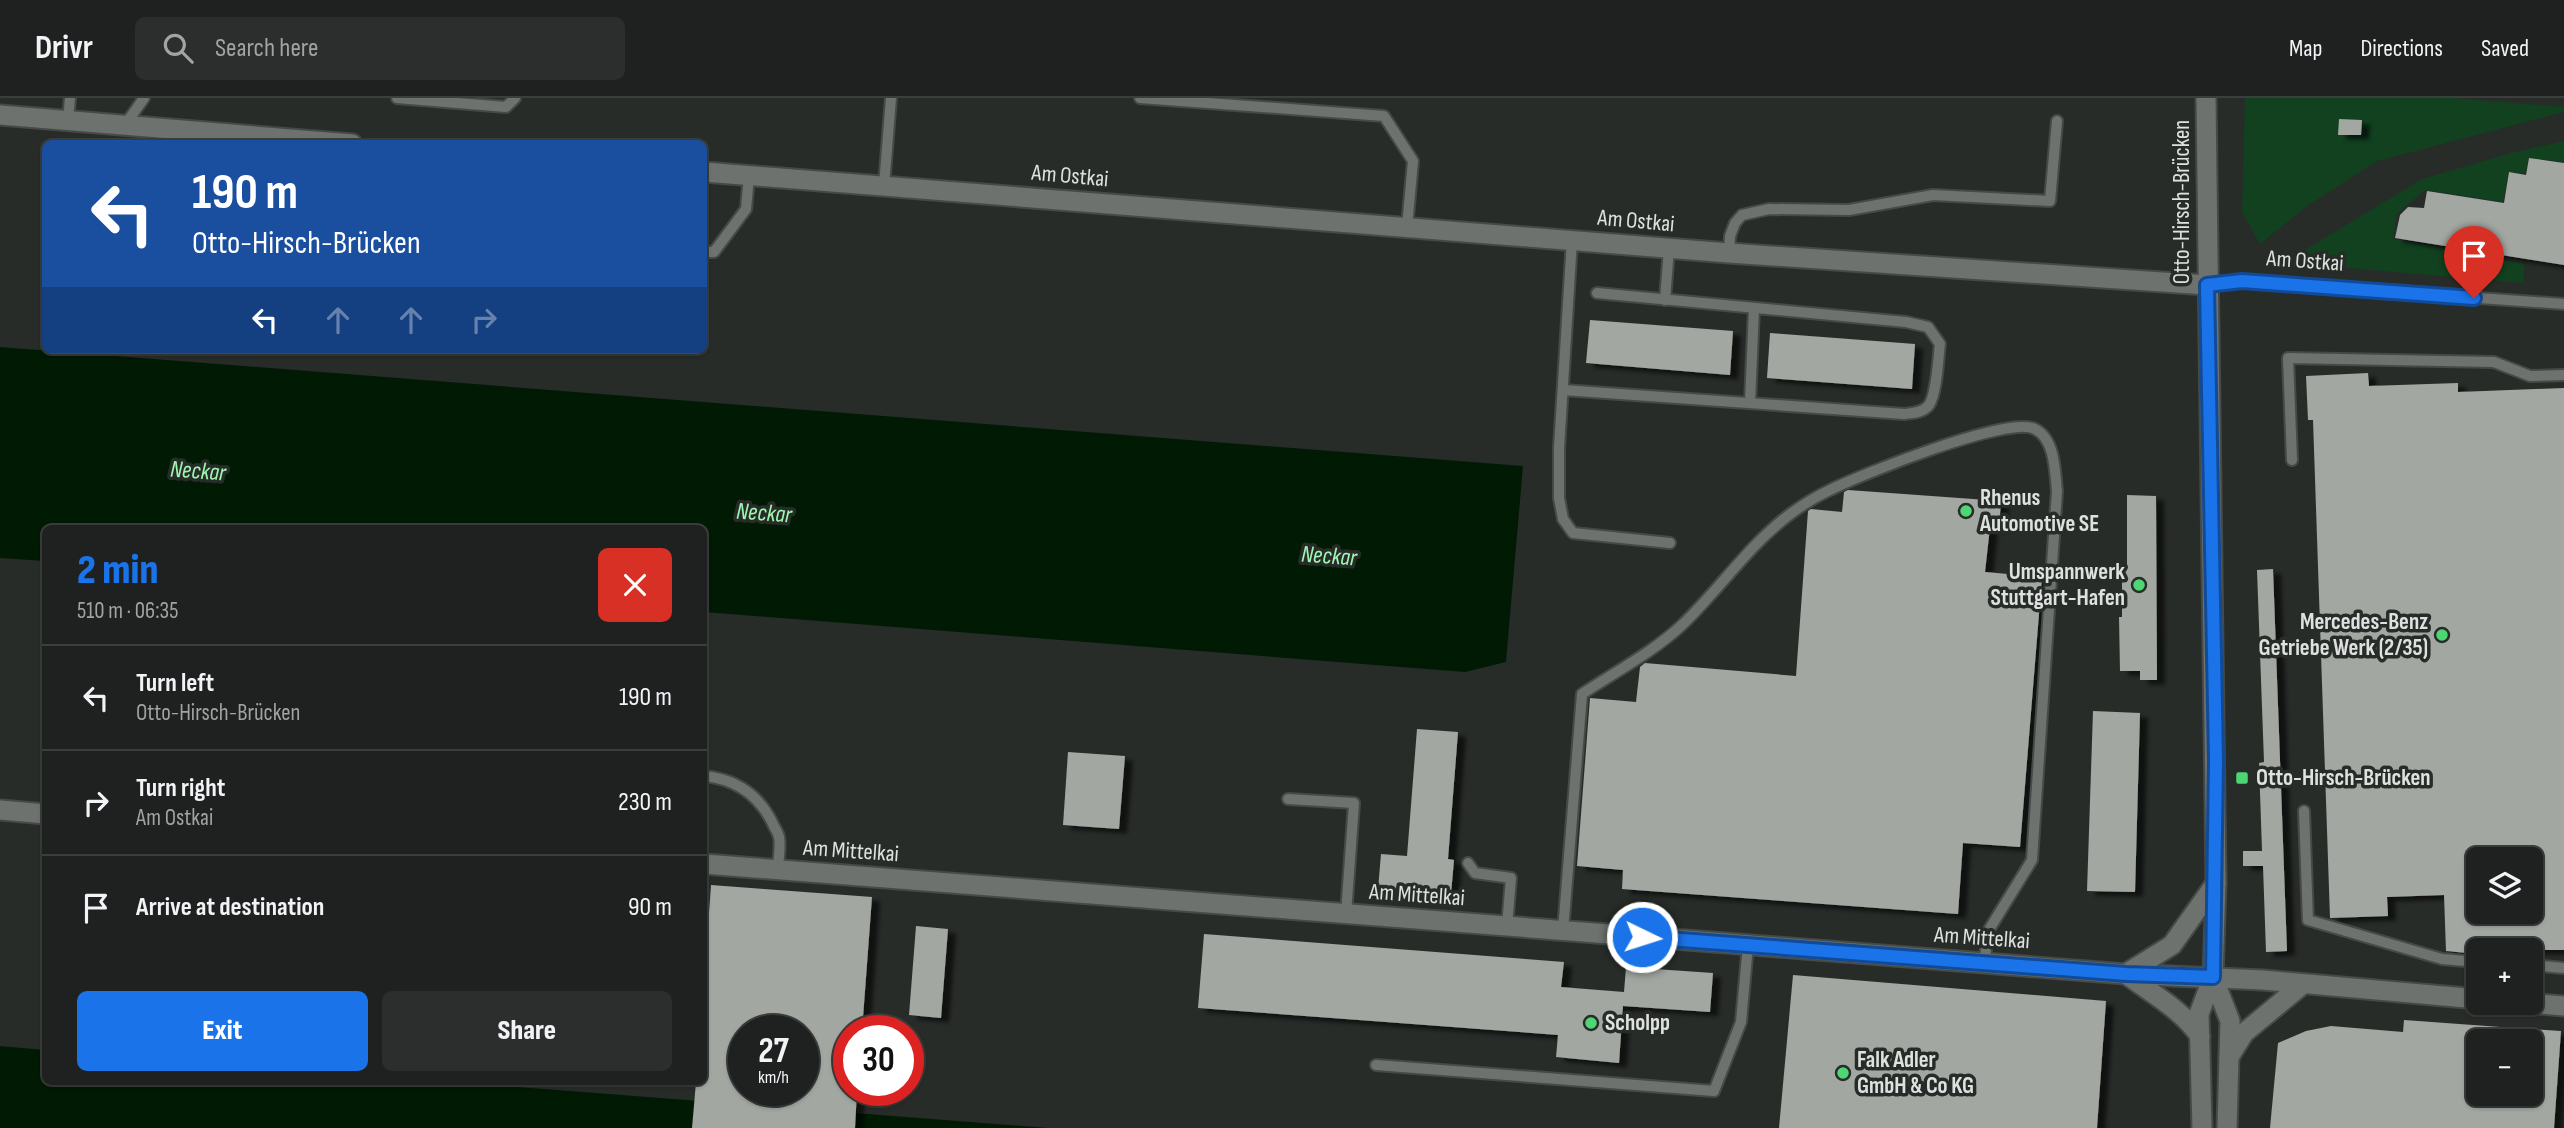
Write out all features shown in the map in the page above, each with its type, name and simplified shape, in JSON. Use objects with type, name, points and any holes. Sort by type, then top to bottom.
[{"type":"street","name":"Otto-Hirsch-Brücken","points":[[2202,1126],[2199,1014],[2213,977],[2216,883],[2206,98]]},
{"type":"street","points":[[0,116],[304,140]]},
{"type":"street","name":"Am Ostkai","points":[[707,172],[1729,253],[2207,285]]},
{"type":"street","points":[[0,810],[42,814]]},
{"type":"street","name":"Am Mittelkai","points":[[707,864],[2466,998]]},
{"type":"street","points":[[2200,1036],[2180,1013],[2126,974],[2172,945],[2216,883]]},
{"type":"street","name":"Otto-Hirsch-Brücken","points":[[2213,977],[2230,1021],[2227,1126]]},
{"type":"street","points":[[2230,1057],[2244,1033],[2303,984]]},
{"type":"street","points":[[2543,1004],[2564,1006]]},
{"type":"lane","points":[[68,121],[70,98]]},
{"type":"lane","points":[[125,125],[144,98]]},
{"type":"lane","points":[[397,98],[506,107],[515,98]]},
{"type":"lane","points":[[884,186],[891,98]]},
{"type":"lane","points":[[1140,98],[1384,116],[1413,160],[1407,227]]},
{"type":"lane","points":[[1729,253],[1730,236],[1735,223],[1742,215],[1769,209],[1849,210],[1933,195],[2050,201],[2057,121]]},
{"type":"lane","points":[[707,252],[714,253],[746,209],[749,176]]},
{"type":"lane","points":[[1572,240],[1559,448],[1559,498],[1563,519],[1573,533],[1670,543]]},
{"type":"lane","points":[[1665,300],[1669,248]]},
{"type":"lane","name":"Am Ostkai","points":[[2207,285],[2242,281],[2564,304]]},
{"type":"lane","points":[[1563,390],[1904,414],[1919,412],[1929,404],[1940,344],[1928,327],[1906,322],[1597,293]]},
{"type":"lane","points":[[1749,403],[1754,308]]},
{"type":"lane","points":[[2292,460],[2288,358],[2494,362],[2530,376],[2564,375]]},
{"type":"lane","points":[[1563,931],[1582,694],[1657,645],[1682,625],[1761,540],[1793,512],[1828,490],[1896,461],[1994,430],[2022,425],[2034,428],[2043,435],[2052,453],[2057,491],[2034,832],[2032,860],[1987,933],[1985,963]]},
{"type":"lane","points":[[707,776],[737,783],[754,796],[779,836],[778,870]]},
{"type":"lane","points":[[1288,799],[1354,803],[1346,914]]},
{"type":"lane","points":[[2304,811],[2308,920],[2442,959],[2466,960]]},
{"type":"lane","points":[[1468,863],[1475,873],[1511,878],[1507,926]]},
{"type":"lane","points":[[1376,1065],[1714,1091],[1741,1022],[1748,945]]},
{"type":"lane","points":[[2543,966],[2564,968]]},
{"type":"green space","points":[[2245,98],[2453,98],[2564,107],[2564,112],[2377,161],[2307,206],[2260,244],[2242,212]]},
{"type":"green space","points":[[2564,141],[2564,162],[2529,158],[2525,174],[2509,172],[2503,202],[2425,190],[2397,214],[2393,239],[2525,264],[2523,283],[2314,265],[2290,259],[2422,179],[2511,153]]},
{"type":"water","name":"Neckar","points":[[0,347],[42,350],[42,354],[90,354],[1523,466],[1506,662],[1465,672],[707,612],[707,525],[42,525],[42,561],[0,558]]},
{"type":"water","points":[[0,1046],[42,1050],[42,1085],[493,1085],[728,1103],[728,1106],[764,1106],[1048,1128],[0,1128]]},
{"type":"building","points":[[2339,119],[2362,120],[2361,135],[2338,135]]},
{"type":"building","points":[[2529,158],[2564,163],[2564,265],[2395,238],[2400,215],[2408,207],[2424,208],[2427,191],[2504,203],[2509,172],[2526,175]]},
{"type":"building","points":[[1590,320],[1733,331],[1730,375],[1586,363]]},
{"type":"building","points":[[1770,333],[1915,344],[1912,389],[1767,378]]},
{"type":"building","name":"Mercedes-Benz Getriebe Werk (2/35)","points":[[2368,373],[2369,386],[2458,383],[2458,392],[2564,388],[2564,950],[2543,950],[2543,938],[2466,938],[2466,953],[2446,951],[2444,895],[2387,897],[2388,916],[2330,918],[2313,420],[2308,420],[2306,376]]},
{"type":"building","points":[[1848,490],[2001,501],[1999,528],[1990,527],[1985,572],[2042,577],[2020,847],[1963,843],[1958,914],[1622,889],[1623,870],[1577,866],[1590,698],[1636,702],[1640,667],[1645,663],[1796,676],[1808,511],[1842,512],[1844,492]]},
{"type":"building","name":"Umspannwerk Stuttgart-Hafen","points":[[2127,495],[2156,496],[2157,680],[2140,680],[2140,671],[2120,671],[2119,617],[2122,617],[2122,565],[2127,565]]},
{"type":"building","points":[[2273,569],[2287,951],[2266,952],[2263,866],[2243,866],[2243,851],[2262,851],[2259,763],[2264,762],[2257,570]]},
{"type":"building","points":[[2093,711],[2140,713],[2135,892],[2087,891]]},
{"type":"building","points":[[1417,729],[1458,732],[1448,859],[1454,860],[1451,894],[1378,889],[1381,854],[1407,856]]},
{"type":"building","points":[[1068,752],[1125,756],[1119,829],[1063,825]]},
{"type":"building","points":[[711,885],[872,897],[863,1015],[833,1015],[833,1106],[856,1106],[855,1128],[692,1128],[696,1085],[707,1085],[707,940]]},
{"type":"building","points":[[916,926],[948,929],[941,1018],[909,1015]]},
{"type":"building","points":[[1204,934],[1564,962],[1561,987],[1624,992],[1626,967],[1713,973],[1710,1012],[1623,1006],[1619,1063],[1556,1057],[1558,1035],[1198,1008]]},
{"type":"building","points":[[1793,975],[2106,1001],[2097,1128],[1779,1128]]},
{"type":"building","points":[[2404,1020],[2528,1029],[2466,1029],[2466,1106],[2543,1106],[2543,1030],[2561,1031],[2554,1128],[2270,1128],[2278,1043],[2306,1031],[2331,1026],[2403,1032]]},
{"type":"place","name":"Rhenus Automotive SE","points":[[1966,511]]},
{"type":"place","name":"Umspannwerk Stuttgart-Hafen","points":[[2139,585]]},
{"type":"place","name":"Mercedes-Benz Getriebe Werk (2/35)","points":[[2442,635]]},
{"type":"place","name":"Otto-Hirsch-Brücken","points":[[2242,778]]},
{"type":"place","name":"Scholpp","points":[[1591,1023]]},
{"type":"place","name":"Falk Adler GmbH & Co KG","points":[[1843,1073]]},
{"type":"route","points":[[1642,937],[2126,974],[2213,977],[2216,760],[2207,285],[2242,281],[2474,298]]}]
